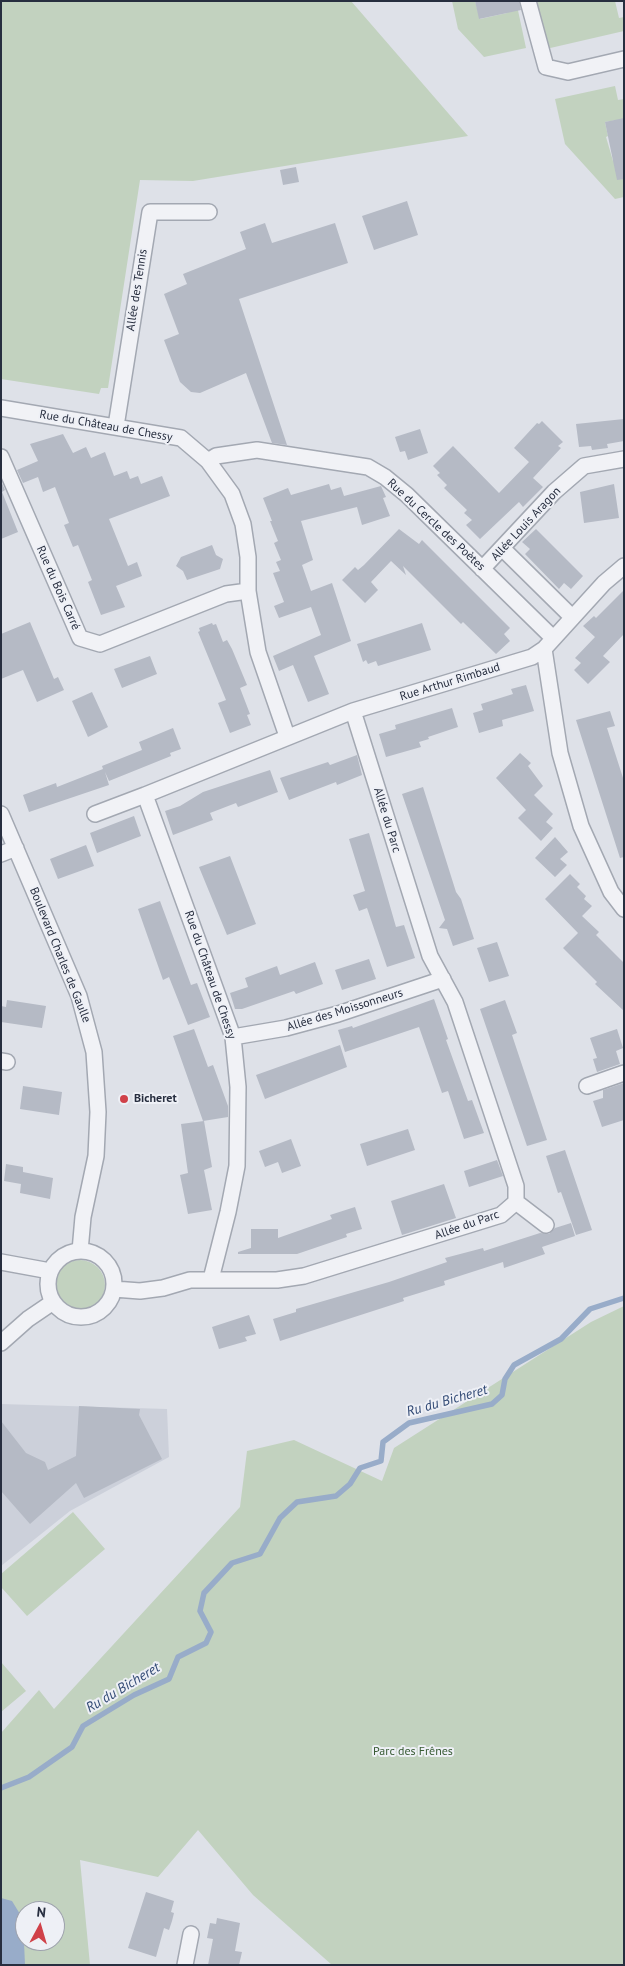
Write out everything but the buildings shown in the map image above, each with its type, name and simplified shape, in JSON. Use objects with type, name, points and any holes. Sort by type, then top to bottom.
[{"type":"street","points":[[528,1],[546,67],[568,72],[624,59]]},
{"type":"street","name":"Allée des Tennis","points":[[116,426],[150,212],[209,212]]},
{"type":"street","name":"Rue du Château de Chessy","points":[[1,408],[180,438],[208,462],[232,494],[243,524],[248,557],[248,591],[258,652],[287,736]]},
{"type":"street","name":"Rue du Cercle des Poètes","points":[[208,462],[216,456],[258,450],[368,467],[385,477],[406,495],[482,569],[549,644]]},
{"type":"street","name":"Rue du Bois Carré","points":[[1,457],[80,638],[100,644],[226,594],[248,591]]},
{"type":"street","name":"Allée Louis Aragon","points":[[482,569],[503,549],[554,492],[584,466],[624,459]]},
{"type":"street","points":[[503,549],[572,617]]},
{"type":"street","points":[[624,566],[604,583],[549,644],[560,753],[581,826],[611,892],[624,909]]},
{"type":"street","name":"Rue Arthur Rimbaud","points":[[287,736],[353,711],[532,657],[549,644]]},
{"type":"street","name":"Allée du Parc","points":[[114,1289],[140,1291],[163,1288],[190,1280],[277,1280],[304,1276],[501,1215],[516,1202],[516,1186],[455,1002],[430,956],[353,711]]},
{"type":"street","points":[[95,814],[287,736]]},
{"type":"street","name":"Rue du Château de Chessy","points":[[145,795],[233,1037],[238,1087],[237,1166],[228,1212],[211,1279]]},
{"type":"street","name":"Boulevard Charles de Gaulle","points":[[1,814],[78,996],[94,1052],[98,1112],[96,1156],[84,1218],[80,1251]]},
{"type":"street","points":[[1,854],[16,848]]},
{"type":"street","name":"Allée des Moissonneurs","points":[[233,1037],[286,1028],[338,1014],[443,979]]},
{"type":"street","points":[[587,1086],[624,1073]]},
{"type":"street","points":[[516,1202],[546,1225]]},
{"type":"street","points":[[80,1251],[94,1254],[106,1262],[112,1274],[114,1289],[109,1302],[100,1311],[88,1317],[74,1317],[62,1311],[53,1302],[48,1281],[50,1271],[62,1256],[80,1251]]},
{"type":"street","points":[[1,1262],[50,1271]]},
{"type":"street","points":[[1,1343],[28,1319],[53,1302]]},
{"type":"street","points":[[185,1965],[191,1934]]},
{"type":"shaded area","points":[[1,1404],[167,1409],[169,1457],[70,1511],[1,1566]]},
{"type":"green space","points":[[1,1],[351,1],[468,136],[193,181],[140,180],[108,388],[101,388],[99,394],[1,379]]},
{"type":"green space","points":[[452,1],[475,1],[480,19],[507,13],[516,1],[526,48],[484,57],[458,29]]},
{"type":"green space","points":[[536,1],[615,1],[619,18],[624,17],[624,31],[546,49]]},
{"type":"green space","points":[[615,86],[618,100],[624,99],[624,119],[605,122],[608,136],[606,137],[613,161],[624,159],[624,197],[615,199],[565,144],[555,99]]},
{"type":"green space","points":[[75,1260],[85,1260],[98,1267],[105,1280],[105,1290],[98,1303],[85,1310],[75,1310],[66,1306],[59,1299],[55,1290],[55,1280],[59,1271],[66,1264]]},
{"type":"green space","name":"Parc des Frênes","points":[[624,1306],[624,1965],[332,1965],[253,1895],[198,1830],[158,1877],[80,1860],[90,1965],[1,1965],[1,1733],[39,1690],[54,1709],[240,1507],[247,1451],[294,1440],[382,1481],[394,1448],[591,1322]]},
{"type":"green space","points":[[73,1512],[105,1549],[27,1616],[1,1587],[1,1574]]},
{"type":"green space","points":[[1,1662],[26,1691],[1,1712]]},
{"type":"water","points":[[1,1898],[12,1901],[15,1906],[15,1951],[24,1951],[25,1965],[1,1965]]},
{"type":"waterway","name":"Ru du Bicheret","points":[[1,1788],[29,1777],[72,1747],[83,1726],[134,1695],[169,1679],[178,1657],[206,1643],[211,1632],[200,1611],[204,1593],[232,1563],[260,1554],[280,1518],[297,1502],[336,1496],[350,1484],[360,1468],[381,1461],[383,1442],[409,1423],[492,1404],[502,1395],[505,1379],[514,1365],[561,1339],[590,1309],[624,1298]]},
{"type":"place","name":"Bicheret","points":[[124,1099]]}]
